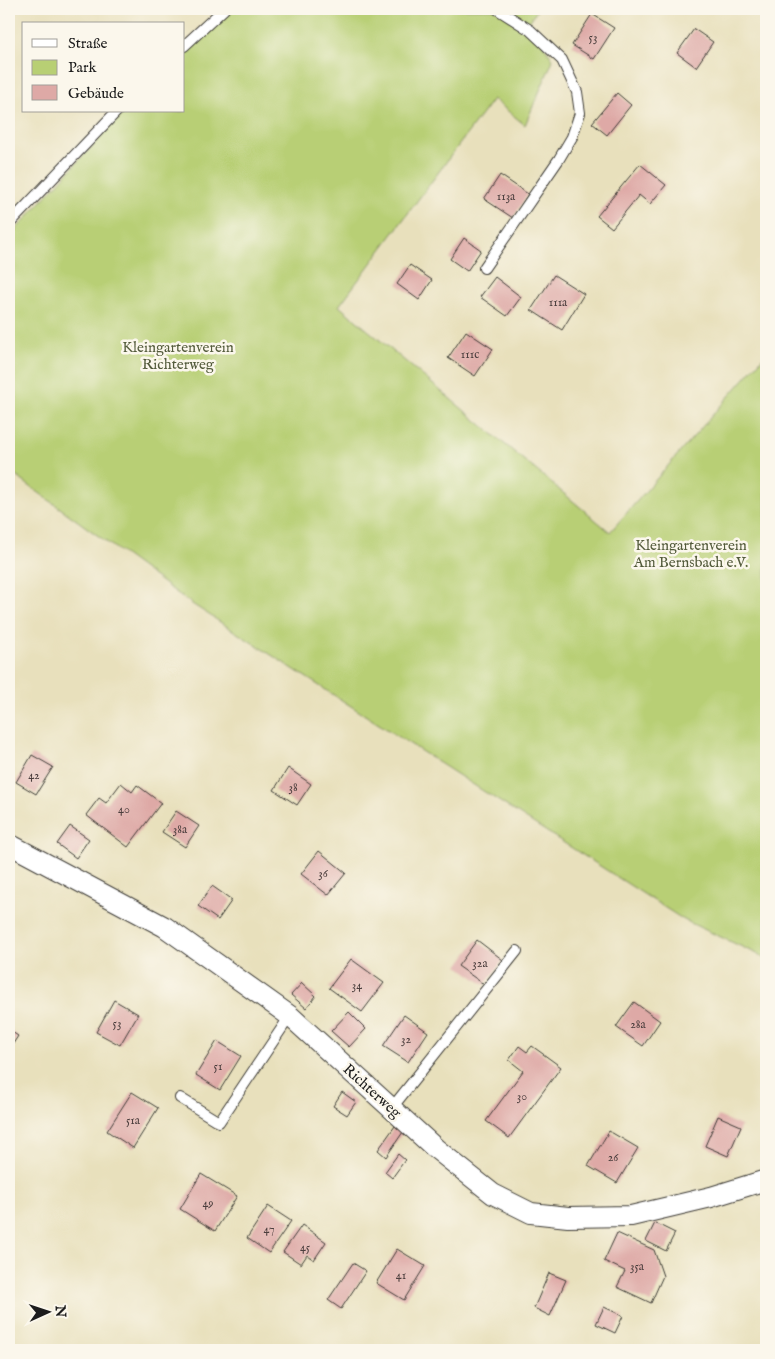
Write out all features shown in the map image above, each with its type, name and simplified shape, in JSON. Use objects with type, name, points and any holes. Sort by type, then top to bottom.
[{"type":"street","name":"Richterweg","points":[[9,844],[165,927],[290,1016],[434,1148],[493,1194],[530,1213],[568,1217],[631,1216],[711,1197],[766,1180]]},
{"type":"lane","points":[[185,45],[224,9]]},
{"type":"lane","points":[[484,268],[559,160],[572,137],[580,114],[577,92],[562,60],[530,30],[497,9]]},
{"type":"lane","points":[[9,224],[117,112]]},
{"type":"lane","points":[[391,1109],[517,951]]},
{"type":"lane","points":[[180,1098],[219,1122],[290,1016]]},
{"type":"green space","points":[[232,9],[538,9],[529,22],[553,60],[525,125],[493,99],[339,306],[610,532],[766,354],[766,958],[684,920],[192,604],[9,471],[9,237],[123,112],[185,112],[185,51]]},
{"type":"building","points":[[592,14],[614,28],[594,59],[572,45]]},
{"type":"building","points":[[694,29],[713,42],[696,67],[677,53]]},
{"type":"building","points":[[617,93],[631,105],[607,135],[592,123]]},
{"type":"building","points":[[640,164],[666,185],[650,204],[639,195],[612,228],[597,216]]},
{"type":"building","points":[[500,175],[528,194],[513,218],[484,199]]},
{"type":"building","points":[[464,238],[481,250],[467,271],[450,259]]},
{"type":"building","points":[[410,265],[432,280],[419,300],[397,284]]},
{"type":"building","points":[[554,275],[584,294],[562,330],[531,310]]},
{"type":"building","points":[[495,277],[521,297],[507,316],[480,297]]},
{"type":"building","points":[[466,331],[493,349],[475,376],[448,358]]},
{"type":"building","points":[[32,755],[53,767],[36,794],[16,782]]},
{"type":"building","points":[[288,768],[311,784],[297,805],[274,790]]},
{"type":"building","points":[[121,783],[132,792],[137,785],[161,803],[128,847],[86,815],[99,798],[106,803]]},
{"type":"building","points":[[176,811],[199,826],[185,847],[162,832]]},
{"type":"building","points":[[70,826],[89,839],[76,858],[57,844]]},
{"type":"building","points":[[319,851],[346,873],[328,895],[301,874]]},
{"type":"building","points":[[212,886],[232,900],[218,920],[198,906]]},
{"type":"building","points":[[477,940],[503,960],[485,985],[458,966]]},
{"type":"building","points":[[351,959],[384,983],[362,1012],[329,988]]},
{"type":"building","points":[[302,983],[316,996],[306,1008],[291,995]]},
{"type":"building","points":[[114,1000],[138,1014],[120,1045],[96,1032]]},
{"type":"building","points":[[634,1002],[660,1021],[643,1046],[616,1027]]},
{"type":"building","points":[[349,1012],[366,1029],[349,1047],[331,1031]]},
{"type":"building","points":[[404,1015],[428,1032],[408,1062],[383,1046]]},
{"type":"building","points":[[9,1030],[18,1036],[9,1050]]},
{"type":"building","points":[[217,1041],[241,1056],[220,1090],[196,1075]]},
{"type":"building","points":[[519,1046],[527,1052],[532,1046],[561,1067],[509,1138],[486,1121],[523,1071],[509,1060]]},
{"type":"building","points":[[132,1092],[158,1108],[133,1148],[107,1131]]},
{"type":"building","points":[[342,1092],[356,1102],[347,1115],[333,1106]]},
{"type":"building","points":[[718,1116],[741,1126],[728,1156],[705,1146]]},
{"type":"building","points":[[395,1126],[403,1132],[386,1157],[378,1150]]},
{"type":"building","points":[[609,1131],[638,1148],[617,1183],[588,1166]]},
{"type":"building","points":[[398,1154],[405,1160],[392,1178],[385,1172]]},
{"type":"building","points":[[201,1174],[237,1196],[215,1231],[180,1209]]},
{"type":"building","points":[[268,1206],[291,1221],[269,1253],[247,1238]]},
{"type":"building","points":[[655,1223],[675,1233],[666,1251],[646,1241]]},
{"type":"building","points":[[302,1225],[326,1242],[314,1260],[307,1255],[301,1264],[283,1252]]},
{"type":"building","points":[[617,1233],[654,1250],[663,1276],[651,1303],[617,1287],[625,1271],[604,1261]]},
{"type":"building","points":[[397,1249],[425,1266],[404,1300],[376,1283]]},
{"type":"building","points":[[353,1263],[366,1271],[341,1309],[328,1300]]},
{"type":"building","points":[[549,1273],[566,1280],[550,1316],[534,1308]]},
{"type":"building","points":[[604,1307],[623,1316],[615,1333],[596,1324]]},
{"type":"park label","name":"Kleingartenverein Richterweg","points":[[178,356]]},
{"type":"park label","name":"Kleingartenverein Am Bernsbach e.V.","points":[[691,554]]}]
